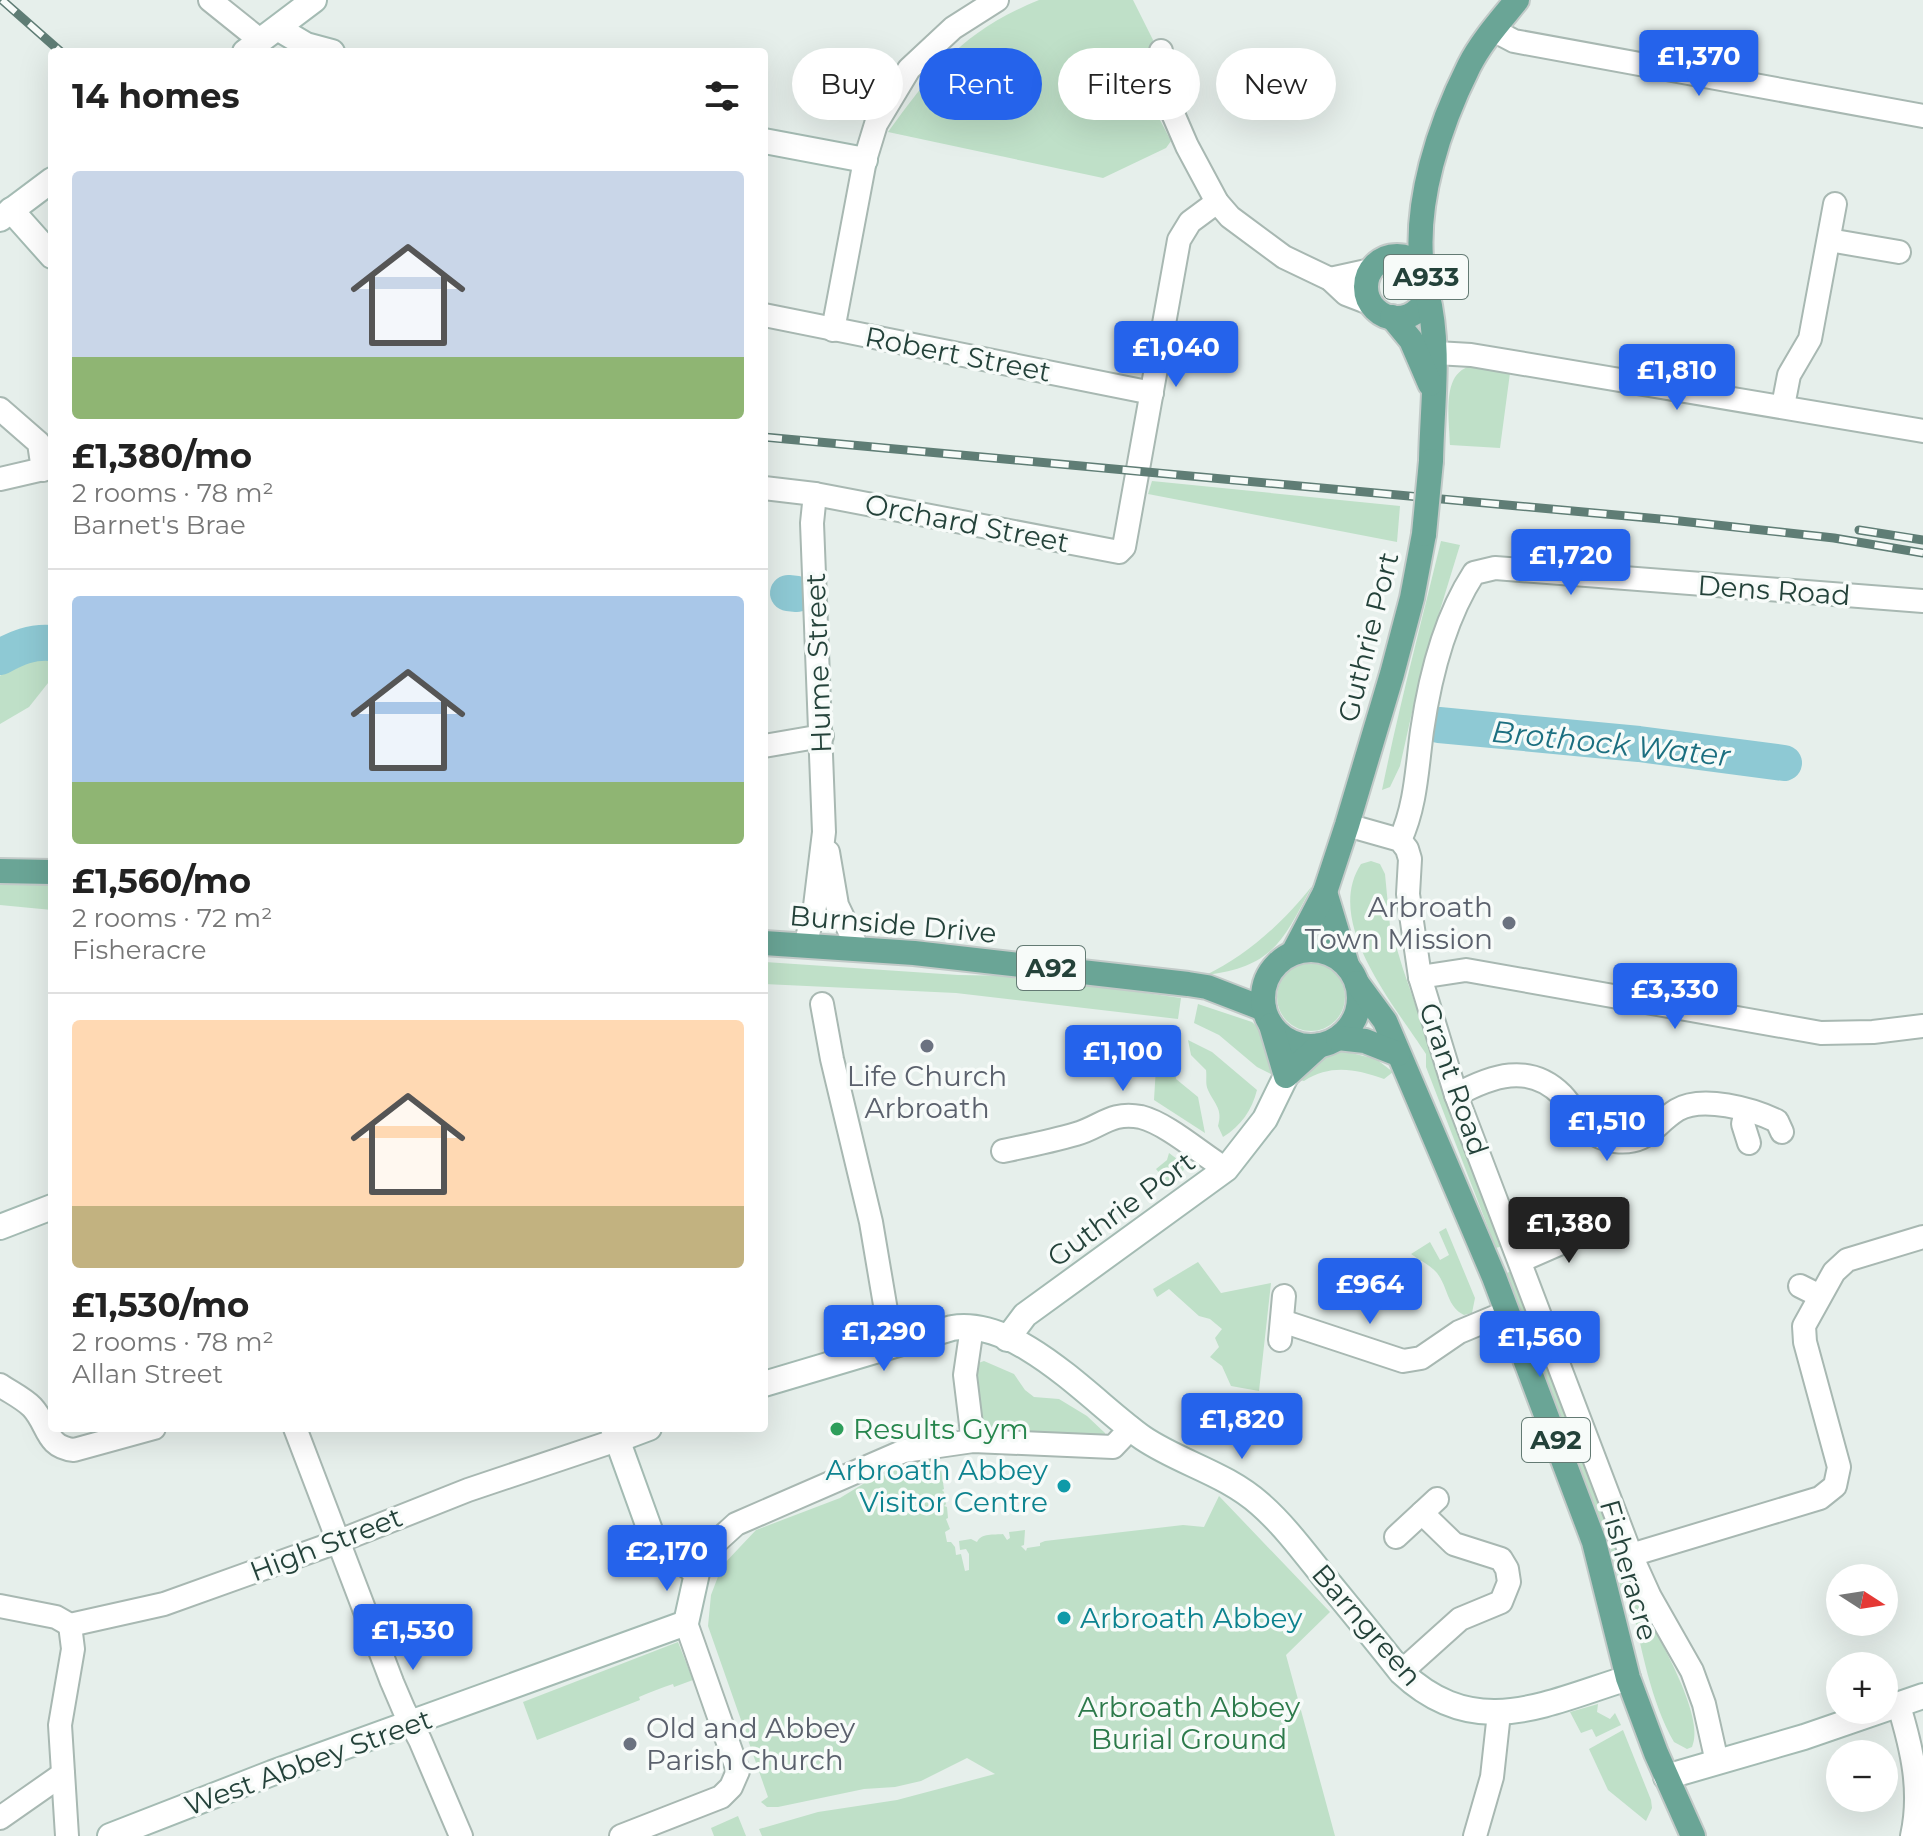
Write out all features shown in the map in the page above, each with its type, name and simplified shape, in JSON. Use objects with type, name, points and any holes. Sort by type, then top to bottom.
[{"type":"main road","name":"A933","points":[[1422,201],[1419,245],[1425,280],[1418,309],[1410,315],[1382,311],[1366,287],[1377,264],[1404,232],[1422,201],[1453,102],[1471,63],[1517,0]]},
{"type":"main road","name":"A933","points":[[1377,264],[1400,256],[1409,258],[1425,280]]},
{"type":"main road","name":"Guthrie Port","points":[[1293,953],[1325,892],[1412,598],[1424,534],[1436,353],[1434,320],[1425,280]]},
{"type":"main road","name":"Guthrie Port","points":[[1382,311],[1411,340],[1432,390]]},
{"type":"main road","points":[[0,871],[48,872]]},
{"type":"main road","points":[[1325,892],[1359,999],[1357,1014],[1349,1027],[1329,1042]]},
{"type":"main road","name":"Burnside Drive","points":[[768,943],[858,949],[1207,987],[1267,977]]},
{"type":"main road","points":[[1286,1076],[1267,1017],[1264,988],[1267,977],[1282,959],[1304,950],[1327,952],[1352,974]]},
{"type":"main road","name":"Fisheracre","points":[[1352,974],[1385,1021],[1420,1098],[1507,1312],[1594,1542],[1628,1678],[1666,1777],[1693,1836]]},
{"type":"main road","name":"Burnside Drive","points":[[1207,987],[1267,1017]]},
{"type":"main road","name":"A92","points":[[1267,1017],[1289,1041],[1301,1045],[1365,1041],[1398,1054]]},
{"type":"main road","name":"Guthrie Port","points":[[1286,1076],[1329,1042]]},
{"type":"street","points":[[210,0],[262,41],[317,48]]},
{"type":"street","points":[[262,41],[314,0]]},
{"type":"street","points":[[833,330],[865,160],[876,124],[909,69],[953,28],[997,0]]},
{"type":"street","points":[[1493,30],[1514,41],[1923,116]]},
{"type":"street","points":[[1176,120],[1217,202],[1230,217],[1284,257],[1330,279],[1346,294],[1382,311]]},
{"type":"street","points":[[768,142],[865,160]]},
{"type":"street","points":[[48,183],[6,214],[48,252]]},
{"type":"street","points":[[1152,393],[1179,240],[1190,222],[1217,202]]},
{"type":"street","points":[[1783,406],[1789,375],[1810,339],[1835,204]]},
{"type":"street","points":[[1829,240],[1899,252]]},
{"type":"street","points":[[1330,279],[1377,264]]},
{"type":"street","name":"Robert Street","points":[[768,316],[1152,393]]},
{"type":"street","points":[[1436,353],[1471,355],[1923,431]]},
{"type":"street","name":"Orchard Street","points":[[768,488],[815,494],[1119,552],[1124,547],[1152,393]]},
{"type":"street","points":[[0,409],[39,443],[48,468],[0,479]]},
{"type":"street","name":"Hume Street","points":[[805,946],[815,906],[824,832],[812,523],[815,494]]},
{"type":"street","name":"Dens Road","points":[[1400,840],[1413,801],[1425,711],[1449,617],[1474,573],[1495,568],[1923,601]]},
{"type":"street","points":[[768,745],[822,736]]},
{"type":"street","points":[[1347,825],[1400,840]]},
{"type":"street","name":"Hume Street","points":[[824,832],[837,905],[858,949]]},
{"type":"street","name":"Grant Road","points":[[1400,840],[1410,859],[1408,894],[1420,977],[1456,1095],[1631,1555],[1650,1597],[1692,1671],[1704,1704],[1717,1762]]},
{"type":"street","points":[[1420,977],[1466,970],[1821,1033],[1873,1032],[1923,1026]]},
{"type":"street","points":[[822,1004],[871,1222],[892,1346]]},
{"type":"street","points":[[1456,1095],[1502,1076],[1521,1074],[1561,1094],[1588,1131],[1611,1141],[1632,1142],[1649,1135],[1678,1110],[1698,1103],[1746,1111],[1777,1121],[1782,1132]]},
{"type":"street","name":"Guthrie Port","points":[[1007,1339],[1025,1315],[1226,1169],[1265,1119],[1286,1076]]},
{"type":"street","points":[[1746,1111],[1743,1124],[1749,1143]]},
{"type":"street","points":[[1003,1151],[1080,1134],[1111,1117],[1141,1117],[1226,1169]]},
{"type":"street","points":[[0,1227],[48,1209]]},
{"type":"street","points":[[1520,1261],[1600,1226]]},
{"type":"street","points":[[1631,1555],[1820,1498],[1835,1486],[1839,1467],[1805,1342],[1804,1326],[1834,1272],[1847,1260],[1923,1237]]},
{"type":"street","points":[[1800,1286],[1820,1296]]},
{"type":"street","points":[[1284,1296],[1281,1330],[1403,1361],[1421,1358],[1450,1337],[1507,1312]]},
{"type":"street","points":[[972,1327],[965,1375],[973,1441]]},
{"type":"street","points":[[768,1383],[952,1328],[972,1327],[1007,1339]]},
{"type":"street","name":"Barngreen","points":[[1007,1339],[1052,1364],[1138,1433],[1237,1486],[1261,1505],[1296,1542],[1401,1672],[1416,1687],[1436,1699],[1482,1713],[1522,1711],[1628,1678]]},
{"type":"street","points":[[0,1385],[29,1404],[52,1440],[65,1449],[74,1450],[139,1432]]},
{"type":"street","points":[[297,1432],[375,1640],[461,1836]]},
{"type":"street","points":[[621,1836],[721,1797],[731,1787],[738,1771],[686,1623],[697,1573],[714,1544],[736,1524],[904,1451],[973,1441],[1113,1447],[1138,1433]]},
{"type":"street","points":[[615,1434],[651,1533],[664,1549],[697,1573]]},
{"type":"street","name":"High Street","points":[[70,1625],[164,1604],[337,1542],[615,1434]]},
{"type":"street","points":[[1396,1537],[1430,1506],[1454,1544],[1501,1559],[1509,1582],[1501,1602],[1460,1619],[1401,1672]]},
{"type":"street","points":[[0,1606],[56,1617],[70,1625],[73,1649],[60,1725],[67,1836]]},
{"type":"street","name":"West Abbey Street","points":[[110,1836],[272,1773],[686,1623]]},
{"type":"street","points":[[1666,1777],[1923,1696]]},
{"type":"street","points":[[1899,1706],[1915,1761],[1917,1813],[1912,1836]]},
{"type":"street","points":[[1475,1836],[1492,1777],[1499,1713]]},
{"type":"street","points":[[0,1818],[63,1774]]},
{"type":"green space","points":[[1039,0],[1133,0],[1153,40],[1151,48],[1058,48],[1058,120],[1160,120],[1171,141],[1166,148],[1103,178],[888,132],[897,120],[903,120],[903,112],[919,92],[919,120],[1042,120],[1042,48],[960,48],[1013,12]]},
{"type":"green space","points":[[1472,366],[1510,373],[1500,448],[1450,445],[1451,387],[1462,370]]},
{"type":"green space","points":[[1152,481],[1400,506],[1397,542],[1148,494]]},
{"type":"green space","points":[[1441,541],[1460,545],[1421,672],[1400,766],[1390,787],[1382,790],[1403,697]]},
{"type":"green space","points":[[48,652],[48,683],[29,707],[0,724],[0,676],[14,659]]},
{"type":"green space","points":[[1371,861],[1380,864],[1385,874],[1390,926],[1403,969],[1434,1059],[1506,1245],[1496,1248],[1426,1067],[1426,1054],[1382,988],[1357,937],[1351,911],[1352,887],[1361,864]]},
{"type":"green space","points":[[0,883],[48,884],[48,910],[0,905]]},
{"type":"green space","points":[[1312,886],[1293,922],[1273,948],[1247,965],[1206,975],[1236,958],[1264,936]]},
{"type":"green space","points":[[768,962],[958,975],[1025,976],[1181,998],[1178,1019],[956,993],[768,984]]},
{"type":"green space","points":[[1318,963],[1339,978],[1345,997],[1343,1010],[1335,1021],[1318,1031],[1304,1031],[1287,1021],[1279,1010],[1277,990],[1287,973],[1298,965]]},
{"type":"green space","points":[[1198,1004],[1252,1022],[1261,1030],[1273,1075],[1257,1067],[1219,1035],[1194,1023]]},
{"type":"green space","points":[[1158,1033],[1173,1052],[1176,1079],[1198,1097],[1205,1133],[1154,1100]]},
{"type":"green space","points":[[1188,1040],[1212,1052],[1257,1090],[1245,1117],[1223,1137],[1218,1126],[1219,1111],[1207,1088],[1206,1070],[1191,1055]]},
{"type":"green space","points":[[1343,1051],[1376,1059],[1393,1072],[1384,1079],[1334,1070],[1300,1080],[1321,1059]]},
{"type":"green space","points":[[1169,1153],[1181,1162],[1184,1169],[1170,1186],[1156,1169],[1167,1160]]},
{"type":"green space","points":[[1446,1228],[1475,1298],[1472,1313],[1464,1315],[1458,1311],[1437,1273],[1411,1254],[1430,1242],[1440,1260],[1449,1255],[1439,1232]]},
{"type":"green space","points":[[1198,1262],[1221,1293],[1271,1283],[1259,1391],[1231,1386],[1222,1366],[1210,1357],[1219,1347],[1215,1338],[1222,1329],[1210,1319],[1199,1316],[1169,1289],[1157,1297],[1153,1289]]},
{"type":"green space","points":[[1514,1270],[1639,1591],[1623,1597],[1609,1543],[1507,1273]]},
{"type":"green space","points":[[984,1361],[1014,1374],[1034,1397],[1059,1399],[1087,1416],[1105,1436],[979,1431],[973,1377],[978,1363]]},
{"type":"green space","name":"Arbroath Abbey Burial Ground","points":[[939,1456],[944,1506],[947,1507],[946,1519],[950,1529],[945,1532],[947,1542],[955,1547],[956,1555],[961,1554],[965,1571],[969,1570],[969,1554],[966,1549],[960,1550],[959,1541],[971,1539],[977,1542],[985,1536],[1003,1534],[1007,1540],[1010,1538],[1009,1532],[1025,1530],[1024,1545],[1021,1546],[1026,1551],[1045,1541],[1183,1525],[1204,1527],[1219,1496],[1330,1612],[1286,1655],[1335,1836],[762,1836],[759,1829],[818,1812],[897,1800],[995,1774],[967,1758],[921,1781],[767,1807],[761,1802],[768,1797],[708,1626],[711,1595],[722,1566],[756,1530],[840,1498],[904,1459],[905,1466],[909,1465],[909,1460]]},
{"type":"green space","points":[[1638,1600],[1686,1695],[1695,1733],[1692,1747],[1687,1749],[1674,1742],[1653,1692],[1631,1602]]},
{"type":"green space","points":[[678,1642],[693,1680],[656,1690],[639,1697],[640,1700],[537,1740],[523,1702]]},
{"type":"green space","points":[[1598,1704],[1597,1712],[1610,1719],[1615,1713],[1621,1725],[1596,1737],[1592,1729],[1581,1733],[1570,1712]]},
{"type":"green space","points":[[1623,1730],[1651,1800],[1652,1808],[1646,1821],[1608,1790],[1589,1749]]},
{"type":"green space","points":[[738,1816],[746,1836],[714,1836],[711,1828]]},
{"type":"waterway","name":"Brothock Water","points":[[788,593],[797,594]]},
{"type":"waterway","name":"Brothock Water","points":[[0,657],[25,646],[48,643]]},
{"type":"waterway","name":"Brothock Water","points":[[1439,725],[1639,744],[1784,763]]},
{"type":"railway","points":[[2,0],[56,48]]},
{"type":"railway","points":[[768,437],[1671,520],[1834,538],[1923,553]]},
{"type":"railway","points":[[1859,530],[1923,540]]},
{"type":"place","name":"Arbroath Town Mission","points":[[1509,923]]},
{"type":"place","name":"Life Church Arbroath","points":[[927,1046]]},
{"type":"place","name":"Results Gym","points":[[837,1429]]},
{"type":"place","name":"Arbroath Abbey Visitor Centre","points":[[1064,1486]]},
{"type":"place","name":"Arbroath Abbey","points":[[1064,1618]]},
{"type":"place","name":"Old and Abbey Parish Church","points":[[630,1744]]}]
